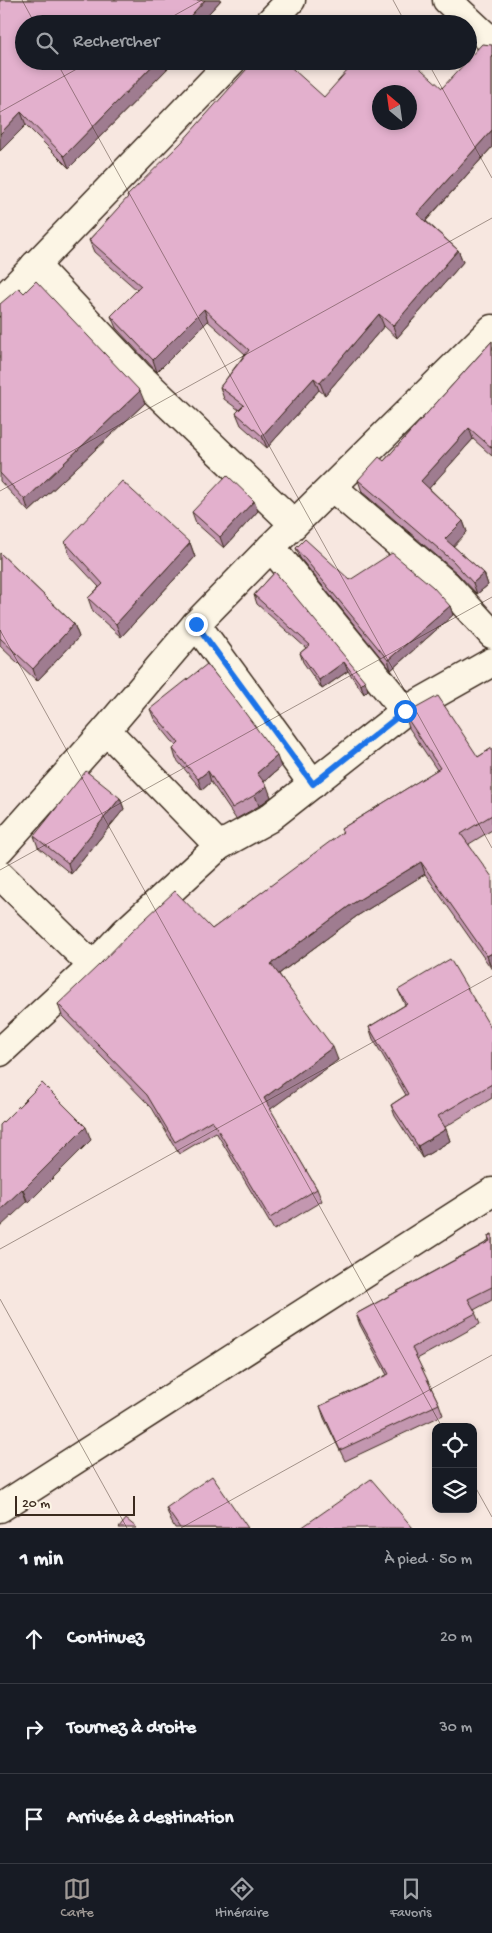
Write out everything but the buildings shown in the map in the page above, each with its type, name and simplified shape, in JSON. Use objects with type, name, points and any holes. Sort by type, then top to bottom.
[{"type":"street","points":[[277,15],[291,0]]},
{"type":"street","points":[[447,0],[463,15]]},
{"type":"street","points":[[477,28],[492,42]]},
{"type":"street","points":[[0,302],[223,70]]},
{"type":"street","points":[[35,265],[140,377],[294,524]]},
{"type":"street","points":[[0,849],[106,730],[196,624],[294,524],[492,330]]},
{"type":"street","points":[[332,488],[447,585],[492,634]]},
{"type":"street","points":[[271,547],[405,711]]},
{"type":"street","points":[[196,624],[313,784]]},
{"type":"street","points":[[0,1052],[93,966],[124,933],[219,846],[268,819],[405,711],[492,662]]},
{"type":"street","points":[[106,730],[219,846]]},
{"type":"street","points":[[0,875],[93,966]]},
{"type":"street","points":[[0,1508],[492,1192]]},
{"type":"route","points":[[196,624],[313,784],[405,711]]}]
